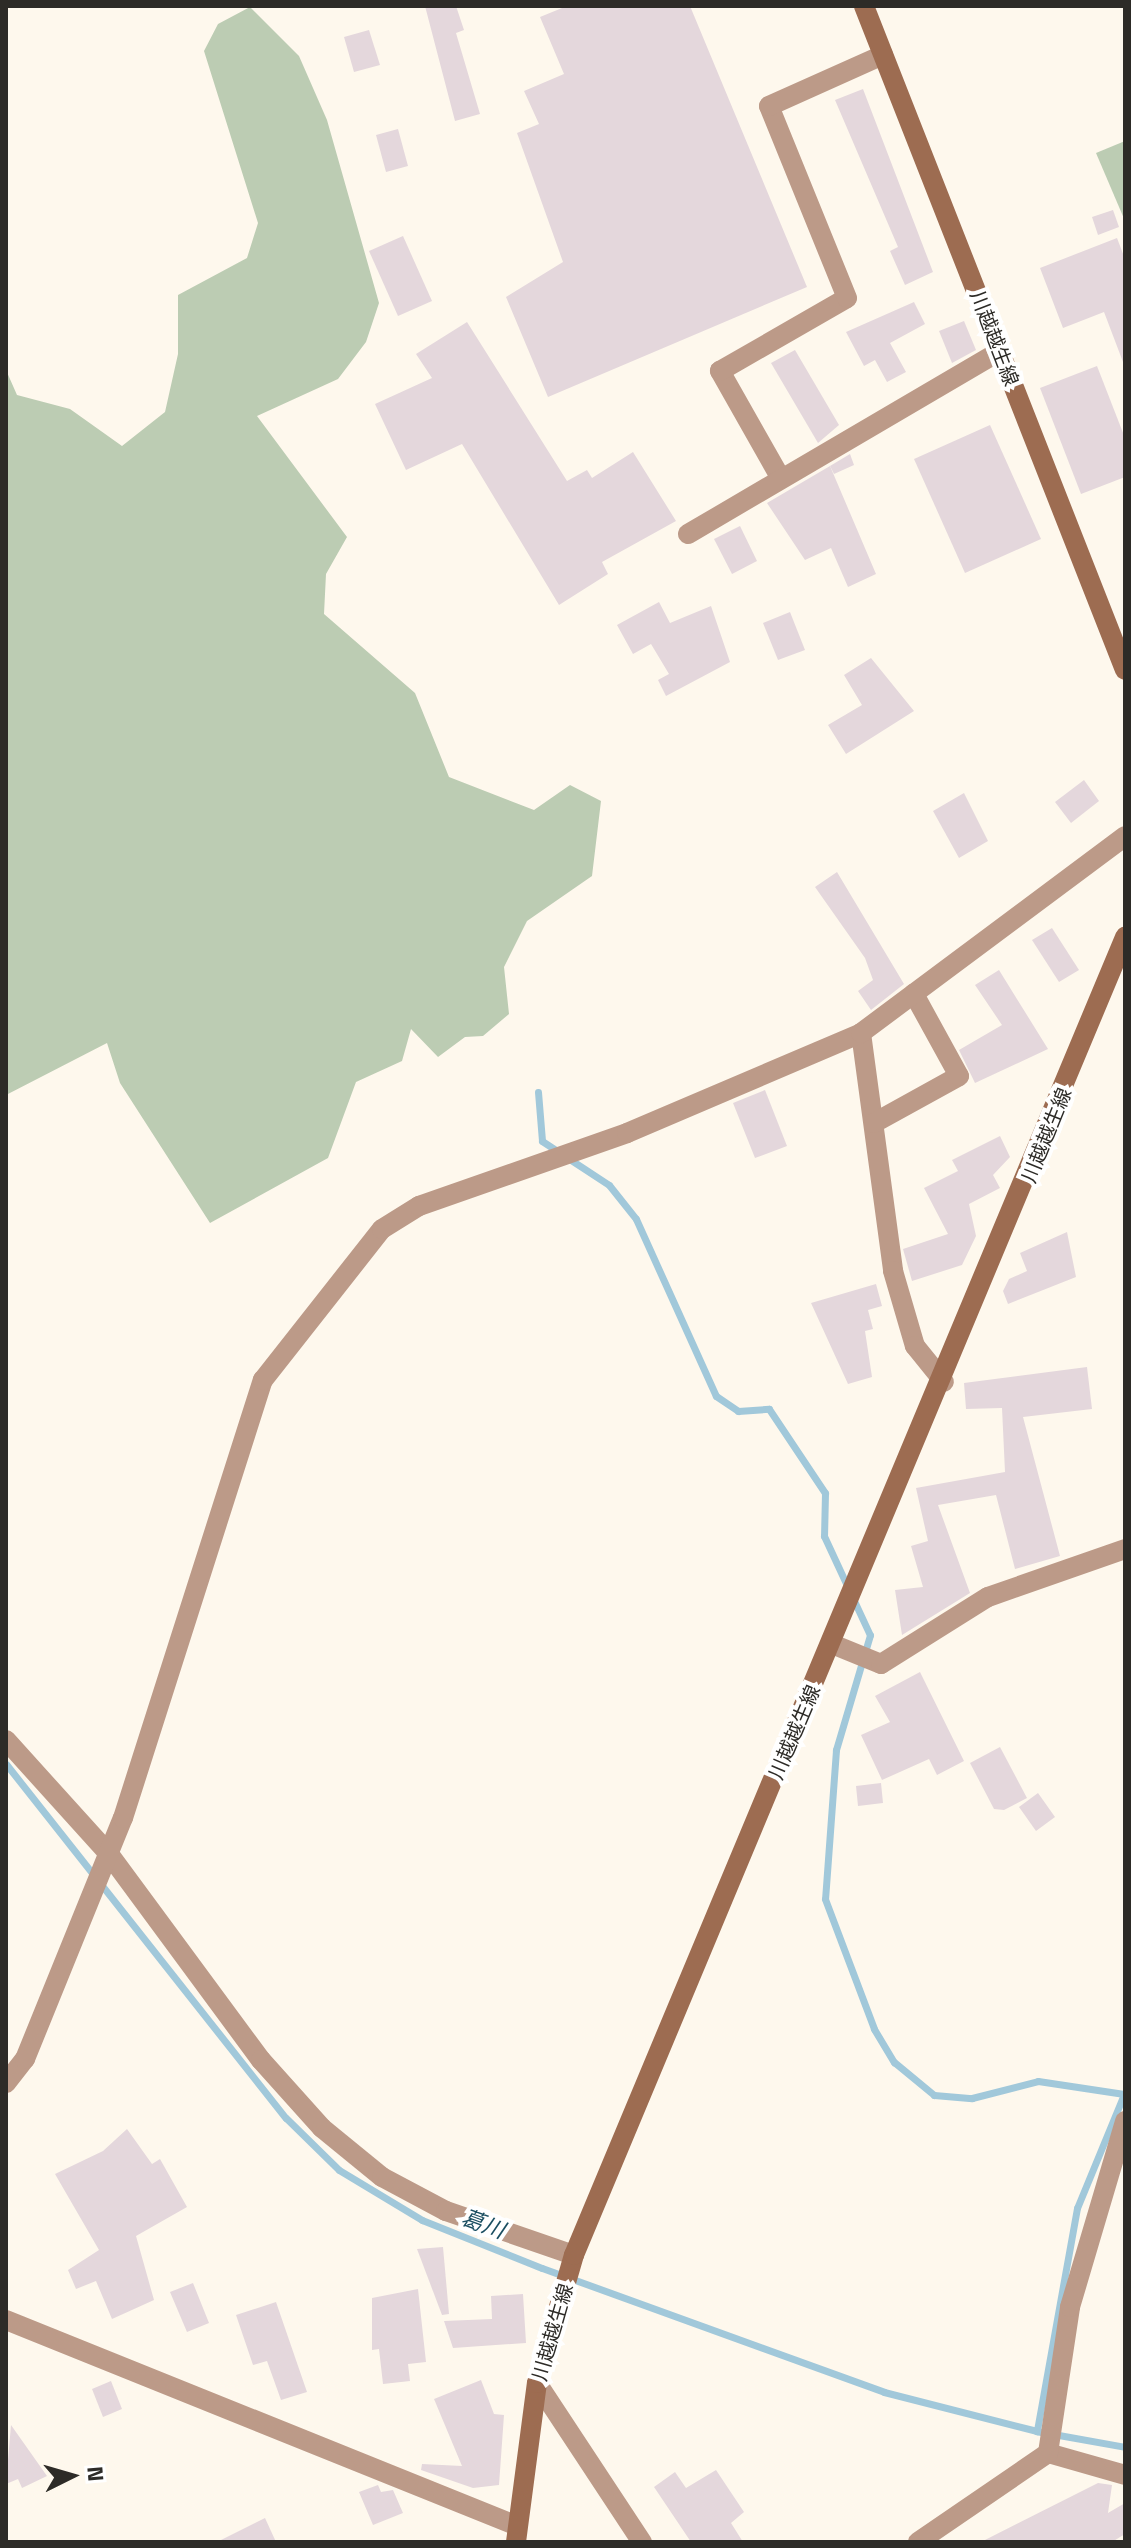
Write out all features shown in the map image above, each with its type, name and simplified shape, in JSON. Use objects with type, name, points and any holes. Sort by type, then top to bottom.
[{"type":"main road","name":"川越越生線","points":[[864,6],[1125,670]]},
{"type":"main road","name":"川越越生線","points":[[515,2533],[537,2383],[573,2257],[944,1382],[1125,937]]},
{"type":"street","points":[[780,477],[720,371],[847,298],[769,106],[883,55]]},
{"type":"street","points":[[688,534],[780,477],[1000,351]]},
{"type":"street","points":[[6,2083],[25,2059],[109,1854],[263,1380],[382,1229],[419,1206],[641,1127],[861,1033],[1125,836]]},
{"type":"street","points":[[874,1123],[959,1076],[914,994]]},
{"type":"street","points":[[861,1033],[900,1302],[915,1346],[944,1382]]},
{"type":"street","points":[[832,1644],[881,1664],[988,1597],[1125,1549]]},
{"type":"street","points":[[6,1740],[109,1854],[261,2060],[322,2128],[382,2177],[446,2211],[573,2257]]},
{"type":"street","points":[[918,2542],[1048,2453],[1070,2307],[1125,2121]]},
{"type":"street","points":[[6,2320],[515,2533]]},
{"type":"street","points":[[537,2383],[642,2542]]},
{"type":"street","points":[[1048,2453],[1125,2475]]},
{"type":"green space","points":[[250,7],[299,56],[327,120],[379,303],[366,342],[338,379],[257,416],[347,537],[326,574],[324,614],[415,693],[449,777],[534,810],[570,785],[601,801],[592,876],[527,921],[504,967],[509,1014],[483,1036],[465,1037],[438,1057],[411,1029],[402,1061],[356,1082],[328,1158],[210,1223],[120,1083],[107,1043],[6,1095],[6,370],[17,395],[70,409],[122,446],[165,412],[178,354],[178,295],[247,258],[258,223],[204,51],[218,24]]},
{"type":"green space","points":[[1125,141],[1125,221],[1096,153]]},
{"type":"building","points":[[425,6],[456,6],[464,30],[456,33],[480,114],[455,121]]},
{"type":"building","points":[[567,6],[690,6],[807,287],[548,397],[506,297],[563,262],[517,133],[539,124],[524,91],[564,74],[540,17]]},
{"type":"building","points":[[369,30],[380,65],[354,72],[344,37]]},
{"type":"building","points":[[863,89],[933,272],[905,285],[890,251],[898,247],[835,100]]},
{"type":"building","points":[[398,129],[408,166],[386,172],[376,135]]},
{"type":"building","points":[[1113,210],[1119,227],[1098,235],[1092,217]]},
{"type":"building","points":[[403,236],[432,301],[398,316],[369,251]]},
{"type":"building","points":[[1117,238],[1125,259],[1123,362],[1104,312],[1063,328],[1040,268]]},
{"type":"building","points":[[914,302],[925,324],[890,343],[906,372],[887,382],[875,360],[864,366],[846,332]]},
{"type":"building","points":[[964,321],[976,350],[952,363],[939,331]]},
{"type":"building","points":[[467,322],[567,481],[587,470],[592,478],[633,452],[676,521],[602,562],[608,574],[559,605],[462,444],[406,470],[375,404],[432,378],[416,354]]},
{"type":"building","points":[[795,350],[839,425],[818,443],[771,363]]},
{"type":"building","points":[[1097,366],[1125,438],[1125,477],[1081,494],[1040,388]]},
{"type":"building","points":[[990,425],[1041,539],[965,573],[914,459]]},
{"type":"building","points":[[850,454],[854,465],[834,474],[830,466]]},
{"type":"building","points":[[830,466],[876,574],[848,587],[831,548],[805,560],[767,503]]},
{"type":"building","points":[[740,526],[757,561],[732,574],[714,539]]},
{"type":"building","points":[[659,602],[670,623],[711,606],[730,662],[666,696],[658,680],[669,674],[651,644],[633,654],[617,625]]},
{"type":"building","points":[[790,612],[805,650],[778,660],[763,623]]},
{"type":"building","points":[[871,658],[914,711],[846,754],[828,725],[862,705],[844,675]]},
{"type":"building","points":[[1084,780],[1099,801],[1071,823],[1055,802]]},
{"type":"building","points":[[964,793],[988,841],[959,858],[933,811]]},
{"type":"building","points":[[837,872],[904,984],[871,1010],[858,991],[873,980],[865,958],[815,887]]},
{"type":"building","points":[[1052,928],[1079,970],[1059,982],[1032,940]]},
{"type":"building","points":[[999,970],[1048,1049],[975,1083],[959,1050],[1002,1025],[975,985]]},
{"type":"building","points":[[765,1090],[787,1146],[755,1158],[733,1103]]},
{"type":"building","points":[[1000,1136],[1010,1157],[993,1175],[1000,1188],[969,1204],[976,1236],[962,1265],[912,1281],[903,1249],[948,1234],[924,1188],[958,1171],[952,1160]]},
{"type":"building","points":[[1067,1232],[1076,1277],[1008,1304],[1003,1291],[1009,1279],[1027,1271],[1020,1253]]},
{"type":"building","points":[[876,1284],[882,1306],[868,1310],[873,1329],[865,1331],[872,1377],[848,1384],[811,1303]]},
{"type":"building","points":[[1087,1367],[1092,1409],[1023,1417],[1060,1556],[1015,1569],[996,1495],[938,1505],[970,1593],[902,1635],[895,1590],[923,1587],[911,1546],[928,1541],[916,1488],[1005,1472],[1002,1408],[966,1409],[964,1383]]},
{"type":"building","points":[[920,1672],[964,1761],[937,1775],[929,1759],[882,1780],[861,1735],[890,1722],[875,1696]]},
{"type":"building","points":[[1000,1747],[1027,1798],[1004,1810],[994,1809],[970,1763]]},
{"type":"building","points":[[881,1783],[883,1803],[858,1806],[856,1786]]},
{"type":"building","points":[[1038,1793],[1055,1817],[1036,1831],[1019,1807]]},
{"type":"building","points":[[127,2129],[152,2164],[160,2159],[187,2207],[136,2236],[154,2300],[112,2319],[96,2281],[76,2289],[68,2270],[99,2250],[55,2174],[103,2151]]},
{"type":"building","points":[[443,2247],[449,2314],[442,2315],[417,2249]]},
{"type":"building","points":[[193,2283],[209,2323],[187,2332],[170,2292]]},
{"type":"building","points":[[418,2289],[426,2362],[408,2364],[410,2381],[383,2384],[379,2349],[372,2350],[372,2298]]},
{"type":"building","points":[[523,2294],[526,2343],[453,2348],[444,2321],[492,2319],[491,2296]]},
{"type":"building","points":[[276,2302],[307,2392],[281,2400],[267,2361],[253,2365],[236,2315]]},
{"type":"building","points":[[481,2380],[494,2414],[504,2415],[499,2485],[473,2488],[421,2470],[422,2464],[462,2466],[434,2399]]},
{"type":"building","points":[[111,2381],[122,2409],[103,2417],[92,2389]]},
{"type":"building","points":[[11,2425],[47,2476],[22,2488],[18,2479],[6,2484]]},
{"type":"building","points":[[716,2470],[744,2512],[731,2523],[743,2542],[691,2542],[654,2487],[675,2472],[686,2488]]},
{"type":"building","points":[[1098,2483],[1112,2485],[1108,2513],[1125,2503],[1125,2534],[1112,2542],[981,2542]]},
{"type":"building","points":[[378,2485],[381,2492],[393,2490],[403,2513],[373,2525],[359,2492]]},
{"type":"building","points":[[265,2518],[276,2542],[217,2542]]},
{"type":"waterway","points":[[538,1092],[542,1141],[609,1185],[636,1219],[716,1396],[738,1411],[769,1409],[825,1493],[824,1536],[870,1635],[836,1750],[825,1899],[874,2029],[894,2062],[934,2095],[972,2098],[1038,2081],[1124,2094],[1077,2208],[1037,2431]]},
{"type":"waterway","name":"葛川","points":[[6,1764],[286,2118],[339,2170],[422,2220],[542,2268],[884,2392],[1041,2432]]},
{"type":"waterway","name":"葛川","points":[[1053,2434],[1125,2447]]}]
